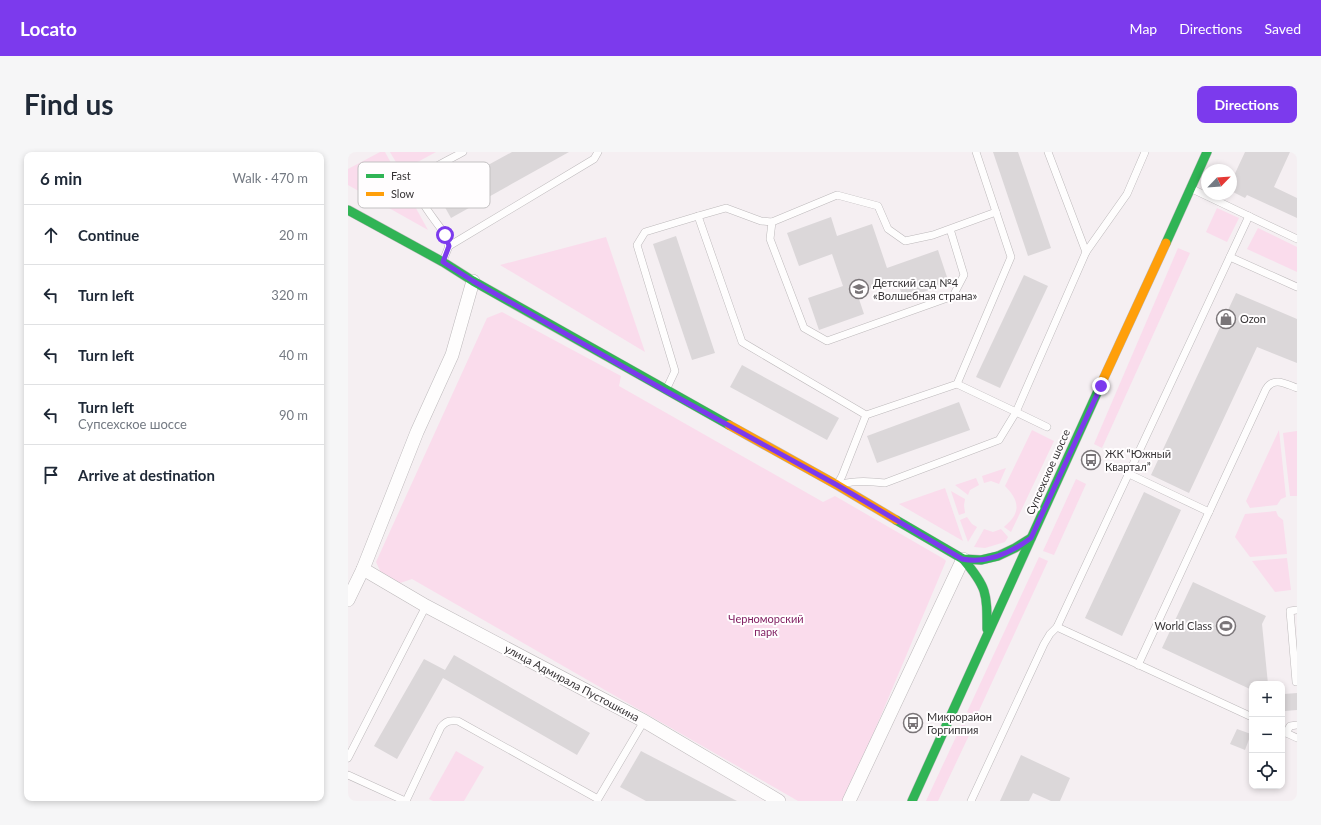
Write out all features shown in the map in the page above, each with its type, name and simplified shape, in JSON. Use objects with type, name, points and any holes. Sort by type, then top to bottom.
[{"type":"street","name":"Супсехское шоссе","points":[[912,801],[1206,152]]},
{"type":"street","points":[[348,210],[443,262],[473,281],[666,391],[837,485],[962,559],[978,576],[985,590],[987,603],[987,635]]},
{"type":"street","points":[[348,600],[363,569],[417,432],[452,355],[473,281]]},
{"type":"street","points":[[962,559],[981,560],[996,557],[1031,538]]},
{"type":"street","points":[[849,801],[962,559]]},
{"type":"street","name":"улица Адмирала Пустошкина","points":[[363,569],[426,606],[644,721],[779,801]]},
{"type":"lane","points":[[446,162],[463,152]]},
{"type":"lane","points":[[443,262],[449,246],[594,158],[598,152]]},
{"type":"lane","points":[[957,384],[1011,257],[976,152]]},
{"type":"lane","points":[[1048,152],[1086,252]]},
{"type":"lane","points":[[837,485],[851,481],[885,482],[999,440],[1016,412],[1086,252],[1127,194],[1145,152]]},
{"type":"lane","points":[[1190,188],[1297,239]]},
{"type":"lane","points":[[666,391],[675,371],[637,245],[645,232],[726,208],[761,221],[772,222],[837,195],[878,206],[888,229],[906,241],[933,235],[996,212]]},
{"type":"lane","points":[[426,208],[445,235],[449,246]]},
{"type":"lane","points":[[698,216],[742,342],[866,415],[957,384],[1047,427]]},
{"type":"lane","points":[[971,801],[1044,644],[1050,634],[1057,627],[1249,216]]},
{"type":"lane","points":[[772,222],[770,239],[804,328],[827,341],[953,296],[964,275],[950,229]]},
{"type":"lane","points":[[1230,256],[1297,287]]},
{"type":"lane","points":[[1138,665],[1269,385],[1273,382],[1282,382],[1297,388]]},
{"type":"lane","points":[[837,485],[866,415]]},
{"type":"lane","points":[[1129,474],[1209,512]]},
{"type":"lane","points":[[348,758],[426,606]]},
{"type":"lane","points":[[1297,610],[1290,611],[1297,682]]},
{"type":"lane","points":[[1057,627],[1249,716]]},
{"type":"lane","points":[[348,775],[405,801],[441,727],[446,722],[452,720],[458,721],[598,799],[644,721]]},
{"type":"lane","points":[[1285,731],[1290,726],[1297,725]]},
{"type":"lane","points":[[1285,732],[1297,738]]},
{"type":"green space","points":[[380,152],[385,152],[391,162],[361,162]]},
{"type":"green space","points":[[390,152],[436,152],[418,162],[396,162]]},
{"type":"green space","points":[[358,164],[358,191],[348,185],[348,169]]},
{"type":"green space","points":[[389,208],[416,208],[428,230]]},
{"type":"green space","points":[[1217,208],[1239,218],[1227,242],[1206,232]]},
{"type":"green space","points":[[1258,228],[1297,247],[1297,272],[1247,249]]},
{"type":"green space","points":[[606,237],[645,352],[500,265]]},
{"type":"green space","points":[[1178,248],[1190,253],[1102,448],[1094,444]]},
{"type":"green space","name":"Черноморский парк","points":[[502,312],[621,376],[619,386],[823,502],[835,496],[946,561],[845,801],[798,801],[412,579],[400,583],[382,575],[376,562],[487,318]]},
{"type":"green space","points":[[1032,430],[1054,441],[1011,532],[1004,527],[1014,516],[1017,506],[1013,495],[1005,486]]},
{"type":"green space","points":[[1279,430],[1286,497],[1281,499],[1277,505],[1250,508],[1246,501]]},
{"type":"green space","points":[[1297,431],[1297,496],[1290,496],[1283,433]]},
{"type":"green space","points":[[1006,468],[999,484],[991,481],[984,483],[982,476]]},
{"type":"green space","points":[[976,478],[979,485],[970,490],[968,495],[955,485]]},
{"type":"green space","points":[[1076,479],[1086,484],[1054,555],[1043,551]]},
{"type":"green space","points":[[945,488],[963,541],[899,504]]},
{"type":"green space","points":[[951,491],[965,499],[965,513],[959,515]]},
{"type":"green space","points":[[1276,511],[1278,516],[1283,520],[1287,554],[1250,557],[1235,537],[1245,514]]},
{"type":"green space","points":[[967,517],[972,524],[977,527],[968,542],[960,520]]},
{"type":"green space","points":[[984,529],[993,532],[1001,529],[1008,537],[1005,542],[985,548],[974,547]]},
{"type":"green space","points":[[1039,557],[1048,561],[976,717],[967,712]]},
{"type":"green space","points":[[1287,558],[1291,590],[1275,592],[1252,561]]},
{"type":"green space","points":[[962,724],[972,729],[938,801],[926,801]]},
{"type":"green space","points":[[456,751],[484,767],[464,801],[433,801],[429,799]]},
{"type":"building","points":[[512,152],[569,152],[490,196],[490,164]]},
{"type":"building","points":[[993,152],[1018,152],[1051,248],[1028,256]]},
{"type":"building","points":[[1245,152],[1290,152],[1274,187],[1297,198],[1297,218],[1247,195],[1245,198],[1237,194],[1237,169]]},
{"type":"building","points":[[445,208],[469,208],[451,218]]},
{"type":"building","points":[[831,217],[837,236],[872,224],[887,268],[938,250],[949,283],[903,299],[897,279],[857,293],[864,314],[819,330],[808,298],[843,286],[832,254],[799,266],[787,233]]},
{"type":"building","points":[[676,236],[715,353],[692,360],[653,244]]},
{"type":"building","points":[[1024,275],[1048,286],[1000,388],[976,377]]},
{"type":"building","points":[[1236,293],[1297,319],[1297,363],[1257,347],[1189,493],[1151,475]]},
{"type":"building","points":[[742,365],[839,418],[827,440],[730,387]]},
{"type":"building","points":[[959,402],[970,430],[877,463],[867,436]]},
{"type":"building","points":[[1144,492],[1181,510],[1122,636],[1085,618]]},
{"type":"building","points":[[1193,582],[1266,616],[1262,624],[1268,681],[1249,681],[1249,689],[1162,648]]},
{"type":"building","points":[[454,655],[590,733],[577,755],[443,678],[397,759],[374,746],[424,659],[445,670]]},
{"type":"building","points":[[1297,693],[1297,710],[1285,711],[1285,694]]},
{"type":"building","points":[[1237,729],[1249,733],[1249,739],[1245,750],[1230,744]]},
{"type":"building","points":[[641,751],[737,801],[646,801],[620,787]]},
{"type":"building","points":[[1021,755],[1070,778],[1060,801],[1051,801],[1033,793],[1029,801],[1000,801]]},
{"type":"traffic: fast","points":[[1166,243],[1207,152]]},
{"type":"traffic: fast","points":[[348,210],[443,262],[473,281],[729,425]]},
{"type":"traffic: fast","points":[[912,801],[1102,382]]},
{"type":"traffic: fast","points":[[896,520],[963,559],[981,560],[998,556],[1031,538]]},
{"type":"traffic: fast","points":[[963,559],[977,577],[984,591],[987,607],[987,629]]},
{"type":"traffic: slow","points":[[1102,382],[1166,243]]},
{"type":"traffic: slow","points":[[729,425],[837,485],[896,520]]},
{"type":"place","name":"Детский сад №4 «Волшебная страна»","points":[[859,289]]},
{"type":"place","name":"Ozon","points":[[1226,319]]},
{"type":"place","name":"ЖК “Южный Квартал”","points":[[1091,460]]},
{"type":"place","name":"World Class","points":[[1226,626]]},
{"type":"place","name":"Микрорайон Горгиппия","points":[[913,723]]},
{"type":"route","points":[[445,235],[449,246],[443,262],[473,281],[666,391],[837,485],[962,559],[981,560],[996,557],[1023,544],[1031,538],[1101,386]]}]
